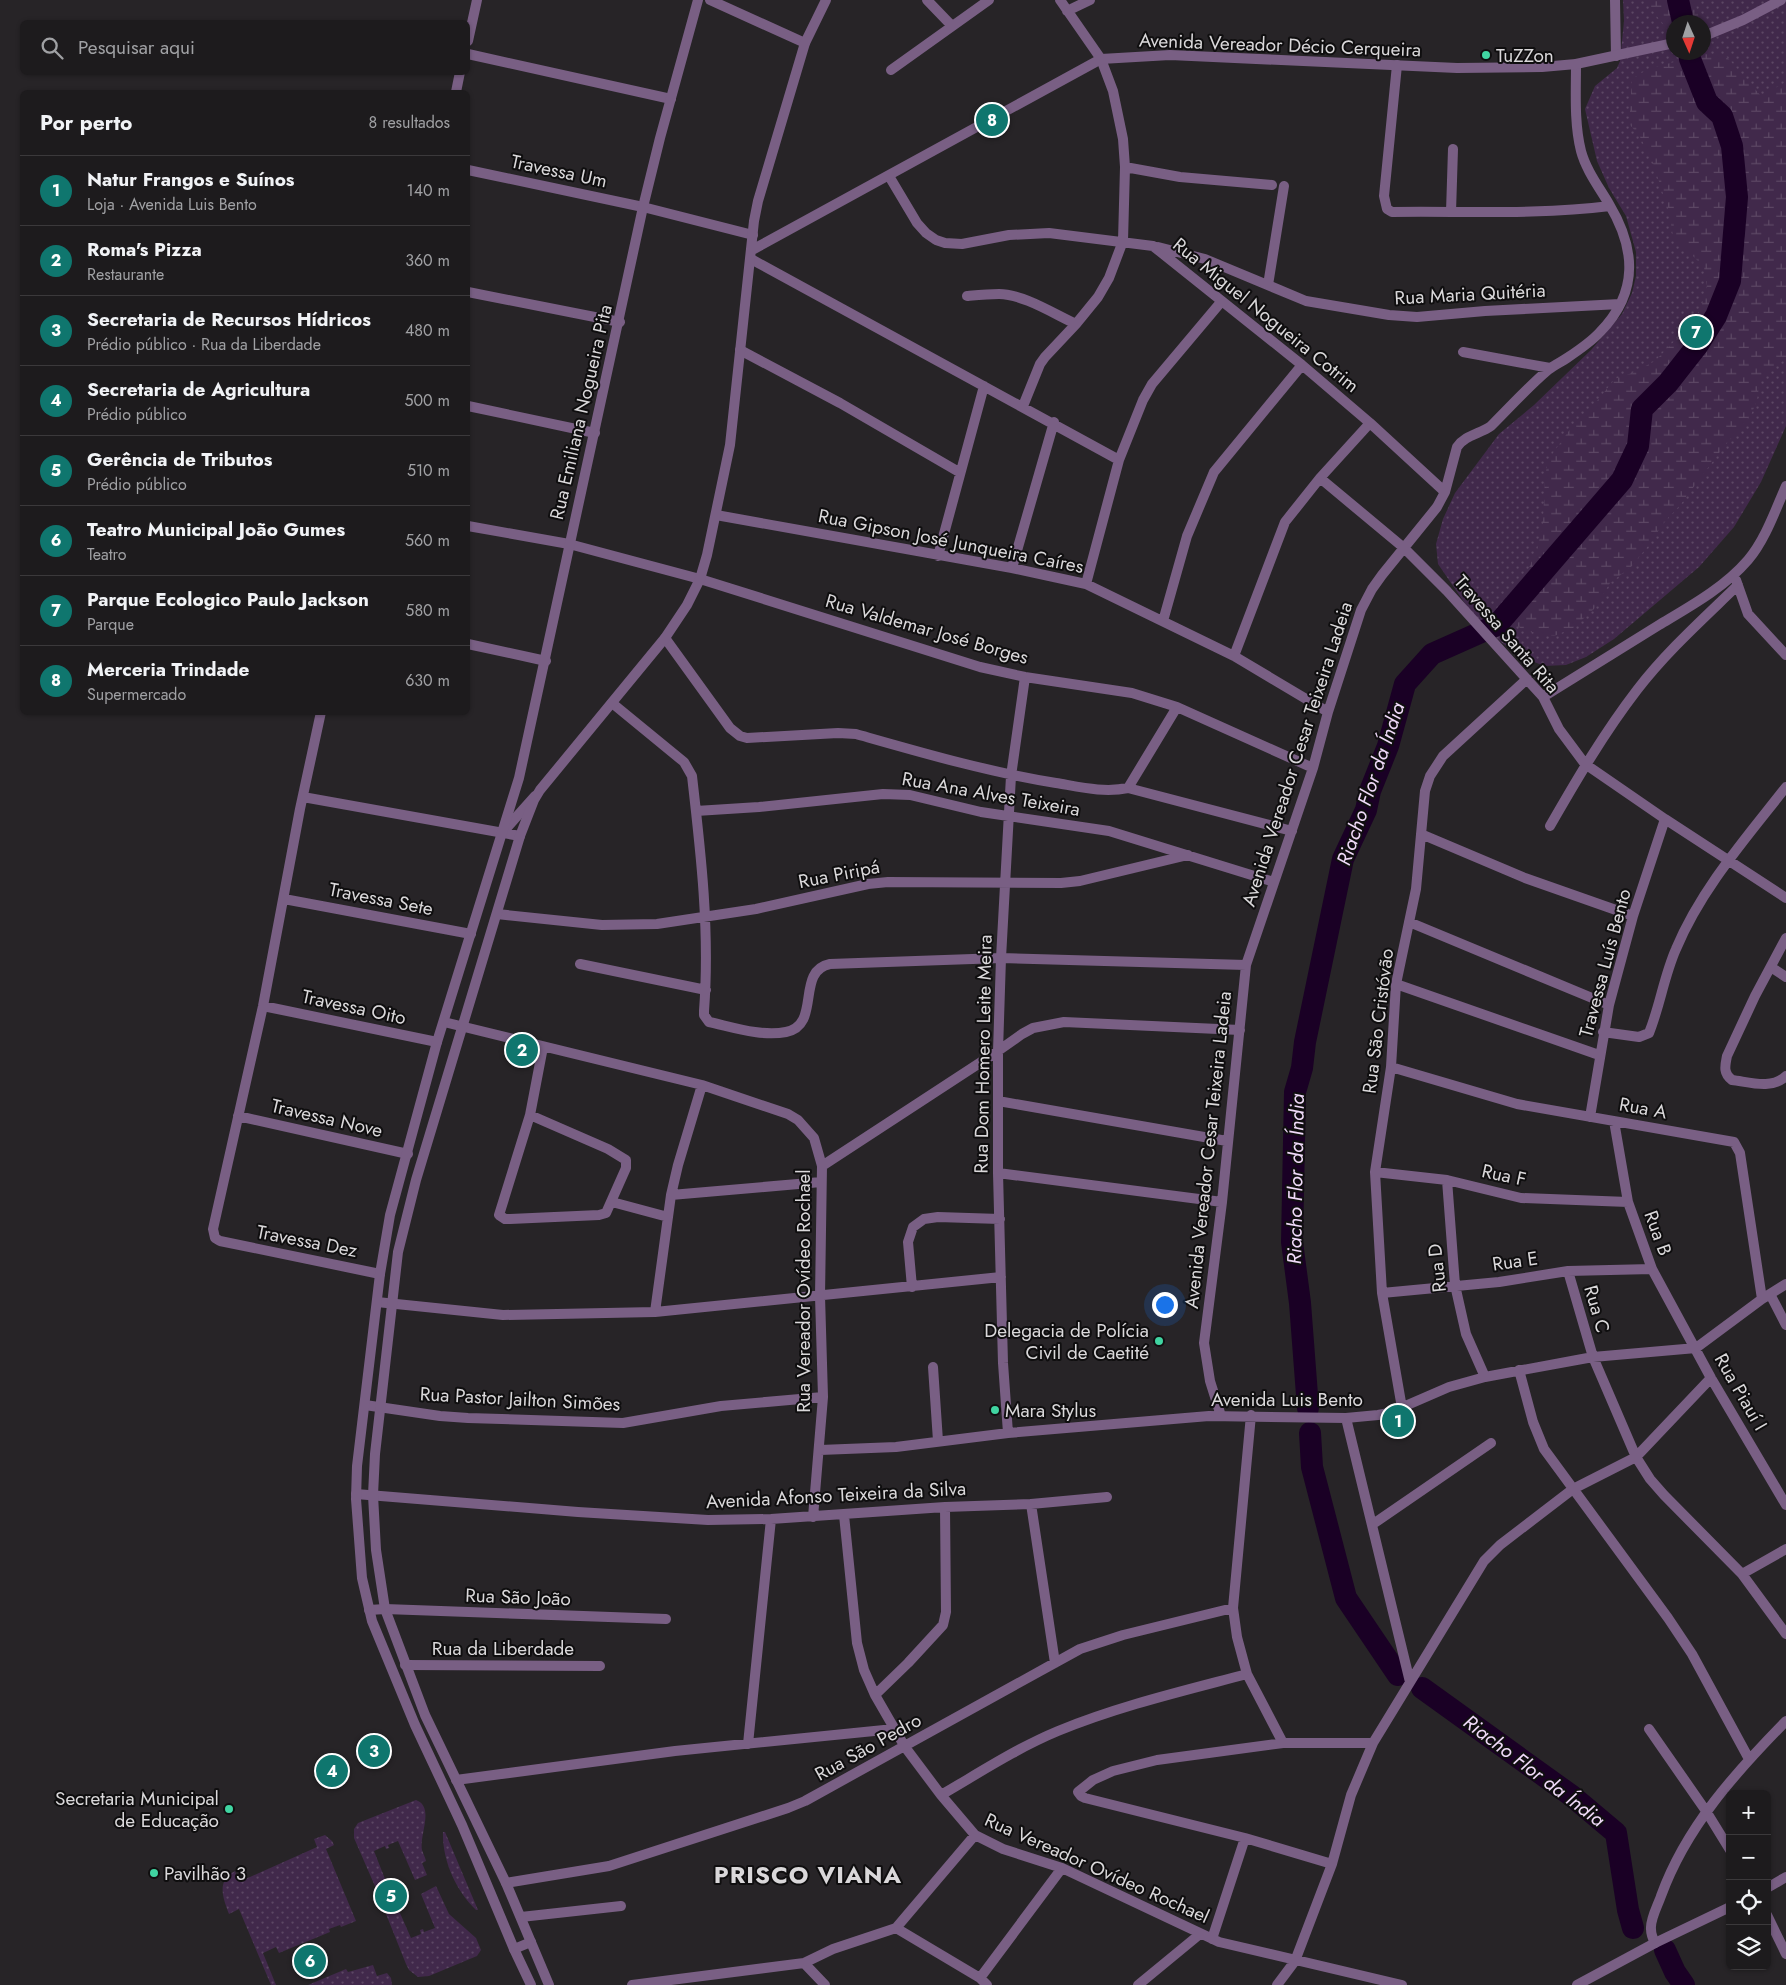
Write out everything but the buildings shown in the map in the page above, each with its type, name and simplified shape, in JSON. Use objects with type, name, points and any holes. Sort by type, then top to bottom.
[{"type":"street","points":[[470,32],[477,0]]},
{"type":"street","name":"Rua Emiliana Nogueira Pita","points":[[531,1985],[514,1949],[478,1860],[438,1775],[380,1642],[369,1610],[362,1578],[356,1494],[357,1466],[380,1274],[390,1215],[437,1042],[519,778],[644,207],[698,0]]},
{"type":"street","points":[[710,0],[805,43]]},
{"type":"street","points":[[503,832],[665,638],[687,605],[700,579],[716,515],[730,445],[758,201],[805,43],[826,0]]},
{"type":"street","points":[[928,0],[952,26]]},
{"type":"street","points":[[890,70],[989,0]]},
{"type":"street","points":[[1023,406],[1040,364],[1049,350],[1076,324],[1098,297],[1109,278],[1123,241],[1125,167],[1113,92],[1101,59],[1060,0]]},
{"type":"street","points":[[1067,11],[1090,0]]},
{"type":"street","points":[[1615,0],[1616,56]]},
{"type":"street","points":[[1711,33],[1744,20],[1781,0]]},
{"type":"street","name":"Avenida Vereador Décio Cerqueira","points":[[752,254],[1101,59],[1170,56],[1457,68],[1542,68],[1576,64],[1666,45]]},
{"type":"street","points":[[470,54],[671,98]]},
{"type":"street","name":"Avenida Vereador Cesar Teixeira Ladeia","points":[[1222,1416],[1208,1374],[1204,1343],[1222,1202],[1246,965],[1313,768],[1328,712],[1361,610],[1372,590],[1437,507],[1445,492],[1457,447],[1461,442],[1491,426],[1550,368],[1585,346],[1595,337],[1609,322],[1620,304],[1628,282],[1630,255],[1622,228],[1589,173],[1581,151],[1577,125],[1576,64]]},
{"type":"street","points":[[1397,65],[1384,196],[1384,204],[1387,209],[1392,212],[1572,211],[1610,206]]},
{"type":"street","points":[[456,90],[459,75]]},
{"type":"street","points":[[1451,212],[1454,149]]},
{"type":"street","points":[[1125,167],[1189,178],[1272,185]]},
{"type":"street","name":"Travessa Um","points":[[470,170],[644,207],[753,235]]},
{"type":"street","name":"Rua Miguel Nogueira Cotrim","points":[[889,176],[917,224],[936,240],[945,243],[962,244],[1009,235],[1049,233],[1153,246],[1370,422],[1445,492]]},
{"type":"street","points":[[1268,284],[1284,186]]},
{"type":"street","name":"Rua Maria Quitéria","points":[[1153,246],[1205,259],[1306,300],[1389,315],[1417,317],[1485,311],[1620,304]]},
{"type":"street","points":[[752,254],[984,386],[1054,422],[1119,460]]},
{"type":"street","points":[[470,292],[620,322]]},
{"type":"street","points":[[967,296],[1000,294],[1021,298],[1076,324]]},
{"type":"street","points":[[1086,584],[1119,460],[1143,400],[1152,384],[1222,302]]},
{"type":"street","points":[[740,350],[840,402],[959,472]]},
{"type":"street","points":[[1463,352],[1550,368]]},
{"type":"street","points":[[1163,621],[1186,536],[1214,472],[1302,365]]},
{"type":"street","points":[[938,556],[959,472],[984,386]]},
{"type":"street","points":[[470,406],[595,433]]},
{"type":"street","points":[[1012,568],[1054,422]]},
{"type":"street","points":[[1234,656],[1285,522],[1320,478],[1370,422]]},
{"type":"street","name":"Travessa Santa Rita","points":[[1320,478],[1404,548],[1447,591],[1543,697],[1559,729],[1585,764],[1786,898]]},
{"type":"street","points":[[1543,697],[1678,614],[1713,591],[1734,574],[1748,560],[1758,545],[1785,495]]},
{"type":"street","name":"Rua Gipson José Junqueira Caíres","points":[[716,515],[1012,568],[1086,584],[1234,656],[1328,712]]},
{"type":"street","name":"Rua Valdemar José Borges","points":[[470,526],[569,544],[700,579],[980,667],[1025,677],[1132,693],[1176,708],[1313,768]]},
{"type":"street","points":[[1734,574],[1748,614],[1786,655]]},
{"type":"street","points":[[1550,826],[1585,764],[1637,690],[1665,657],[1738,585]]},
{"type":"street","points":[[665,638],[730,728],[740,736],[757,738],[838,733],[856,734],[1011,776],[1096,790],[1128,788],[1292,831]]},
{"type":"street","points":[[470,644],[546,661]]},
{"type":"street","name":"Rua Dom Homero Leite Meira","points":[[1008,1433],[998,1173],[998,1051],[1011,776],[1025,677]]},
{"type":"street","name":"Rua São Cristóvão","points":[[1402,1408],[1382,1293],[1375,1172],[1391,1067],[1396,984],[1419,867],[1425,792],[1430,776],[1443,756],[1527,678]]},
{"type":"street","points":[[612,703],[684,762],[692,776],[706,917],[707,960],[704,1015],[709,1022],[763,1033],[787,1032],[796,1028],[805,1017],[814,974],[821,966],[1001,958],[1246,965]]},
{"type":"street","points":[[1128,788],[1176,708]]},
{"type":"street","points":[[238,1116],[263,1006],[302,797],[320,715]]},
{"type":"street","points":[[1603,1032],[1639,1037],[1649,1033],[1675,950],[1697,908],[1729,860],[1786,787]]},
{"type":"street","points":[[540,790],[534,800],[520,836],[402,1233],[379,1407],[373,1494],[376,1550],[384,1609],[425,1715],[506,1883],[549,1985]]},
{"type":"street","name":"Rua Ana Alves Teixeira","points":[[696,811],[897,793],[981,812],[1108,831],[1274,882]]},
{"type":"street","points":[[302,797],[520,836]]},
{"type":"street","name":"Travessa Luís Bento","points":[[1590,1117],[1609,1005],[1633,916],[1665,819]]},
{"type":"street","points":[[1421,834],[1525,878],[1633,916]]},
{"type":"street","name":"Rua Piripá","points":[[497,914],[621,926],[656,924],[756,909],[882,882],[1071,882],[1188,856]]},
{"type":"street","name":"Travessa Sete","points":[[284,899],[471,934]]},
{"type":"street","points":[[1409,922],[1609,1005]]},
{"type":"street","points":[[1786,938],[1727,1056],[1725,1067],[1726,1073],[1732,1080],[1777,1084],[1786,1076]]},
{"type":"street","points":[[580,964],[706,990]]},
{"type":"street","points":[[1771,967],[1786,977]]},
{"type":"street","points":[[1396,984],[1599,1055]]},
{"type":"street","name":"Travessa Oito","points":[[263,1006],[437,1042]]},
{"type":"street","name":"Rua Vereador Ovídeo Rochael","points":[[444,1022],[702,1085],[774,1108],[798,1120],[814,1138],[822,1166],[820,1296],[823,1396],[814,1517]]},
{"type":"street","points":[[822,1166],[1033,1028],[1064,1022],[1240,1030]]},
{"type":"street","points":[[530,1116],[608,1149],[626,1160],[626,1168],[607,1212],[599,1215],[510,1219],[501,1217],[500,1209],[530,1116],[543,1047]]},
{"type":"street","name":"Rua A","points":[[1391,1067],[1497,1099],[1729,1141],[1737,1145],[1766,1296]]},
{"type":"street","points":[[655,1312],[671,1195],[702,1085]]},
{"type":"street","points":[[998,1101],[1227,1141]]},
{"type":"street","name":"Travessa Nove","points":[[238,1116],[408,1154]]},
{"type":"street","name":"Travessa Dez","points":[[238,1116],[213,1221],[216,1238],[228,1243],[380,1274]]},
{"type":"street","name":"Rua B","points":[[1614,1121],[1628,1202],[1652,1268],[1696,1348]]},
{"type":"street","name":"Rua F","points":[[1375,1172],[1447,1180],[1521,1198],[1628,1202]]},
{"type":"street","points":[[998,1173],[1222,1202]]},
{"type":"street","name":"Rua D","points":[[1447,1180],[1455,1285],[1466,1334],[1485,1377]]},
{"type":"street","points":[[671,1195],[822,1182]]},
{"type":"street","points":[[612,1202],[668,1217]]},
{"type":"street","points":[[912,1286],[908,1242],[913,1227],[918,1223],[924,1219],[938,1216],[1000,1219]]},
{"type":"street","name":"Rua E","points":[[1382,1293],[1505,1281],[1568,1271],[1652,1268]]},
{"type":"street","name":"Rua C","points":[[1568,1271],[1593,1357],[1636,1457],[1650,1479],[1664,1495],[1742,1574],[1786,1634]]},
{"type":"street","points":[[377,1302],[504,1315],[655,1312],[1002,1277]]},
{"type":"street","points":[[1696,1348],[1766,1296],[1786,1284]]},
{"type":"street","points":[[1766,1296],[1786,1325]]},
{"type":"street","name":"Avenida Luis Bento","points":[[820,1450],[896,1447],[1008,1433],[1222,1416],[1346,1418],[1378,1415],[1402,1408],[1449,1387],[1485,1377],[1593,1357],[1696,1348]]},
{"type":"street","name":"Rua Piauí I","points":[[1696,1348],[1711,1378],[1786,1505]]},
{"type":"street","points":[[933,1367],[938,1441]]},
{"type":"street","points":[[1519,1370],[1537,1435],[1544,1449],[1668,1618],[1692,1654],[1749,1759]]},
{"type":"street","points":[[1276,1985],[1295,1961],[1332,1864],[1351,1794],[1373,1743],[1484,1561],[1500,1544],[1573,1489],[1636,1457],[1711,1378]]},
{"type":"street","name":"Rua Pastor Jailton Simões","points":[[365,1405],[468,1418],[623,1423],[721,1406],[823,1396]]},
{"type":"street","points":[[1251,1416],[1232,1608],[1236,1636],[1247,1674],[1283,1743]]},
{"type":"street","points":[[1346,1418],[1410,1682]]},
{"type":"street","points":[[1373,1524],[1490,1443]]},
{"type":"street","name":"Avenida Afonso Teixeira da Silva","points":[[356,1494],[685,1519],[814,1517],[945,1507],[1031,1504],[1107,1497]]},
{"type":"street","points":[[1031,1504],[1055,1663]]},
{"type":"street","points":[[875,1695],[943,1625],[946,1612],[945,1507]]},
{"type":"street","name":"Rua Vereador Ovídeo Rochael","points":[[844,1515],[857,1643],[864,1670],[875,1695],[905,1747],[941,1795],[975,1835],[1003,1848],[1062,1868],[1212,1939],[1235,1947],[1372,1981],[1402,1985]]},
{"type":"street","points":[[748,1744],[771,1519]]},
{"type":"street","points":[[1742,1574],[1786,1549]]},
{"type":"street","name":"Rua São Pedro","points":[[506,1883],[609,1866],[788,1808],[805,1801],[905,1747],[1080,1648],[1100,1641],[1232,1608]]},
{"type":"street","name":"Rua São João","points":[[369,1610],[384,1609],[666,1620]]},
{"type":"street","name":"Rua da Liberdade","points":[[405,1665],[600,1666]]},
{"type":"street","points":[[941,1795],[1012,1754],[1057,1731],[1135,1704],[1247,1674]]},
{"type":"street","points":[[1655,1943],[1650,1928],[1674,1864],[1706,1812],[1749,1759],[1786,1721]]},
{"type":"street","points":[[456,1780],[675,1751],[894,1729]]},
{"type":"street","points":[[1649,1729],[1726,1844]]},
{"type":"street","points":[[1332,1864],[1245,1838],[1085,1798],[1078,1792],[1093,1780],[1131,1765],[1283,1743],[1373,1743]]},
{"type":"street","points":[[438,1775],[451,1769]]},
{"type":"street","points":[[632,1985],[804,1962],[833,1949],[896,1928],[975,1835]]},
{"type":"street","points":[[1212,1939],[1245,1838]]},
{"type":"street","points":[[896,1928],[983,1982],[1062,1868]]},
{"type":"street","points":[[1771,1886],[1786,1877]]},
{"type":"street","points":[[521,1917],[621,1906]]},
{"type":"street","points":[[1577,1985],[1726,1908]]},
{"type":"street","points":[[1771,1923],[1786,1954]]},
{"type":"street","points":[[1138,1985],[1200,1934]]},
{"type":"street","points":[[514,1949],[531,1942]]},
{"type":"street","points":[[804,1962],[825,1985]]},
{"type":"green space","points":[[1623,0],[1786,0],[1786,426],[1761,482],[1734,527],[1699,567],[1614,639],[1586,657],[1566,665],[1544,666],[1520,656],[1477,621],[1438,564],[1436,544],[1443,519],[1455,493],[1499,434],[1534,405],[1591,350],[1622,314],[1632,293],[1636,276],[1636,252],[1626,216],[1609,188],[1597,161],[1585,109],[1595,86],[1617,68],[1620,61],[1624,21]]},
{"type":"green space","points":[[1647,0],[1694,0],[1698,15],[1666,15],[1666,28]]},
{"type":"green space","points":[[1711,55],[1726,56],[1761,96],[1786,82],[1786,358],[1760,380],[1757,400],[1751,415],[1722,449],[1631,567],[1610,583],[1594,609],[1573,628],[1554,636],[1542,635],[1522,629],[1497,613],[1523,580],[1537,551],[1543,523],[1545,477],[1548,460],[1576,421],[1587,413],[1615,379],[1632,373],[1655,361],[1690,325],[1701,308],[1707,286],[1704,267],[1673,236],[1669,212],[1652,160],[1639,135],[1630,125],[1632,79],[1648,69],[1682,60],[1711,60]]},
{"type":"green space","points":[[416,1800],[425,1809],[422,1850],[426,1861],[422,1863],[427,1875],[415,1880],[398,1841],[388,1845],[389,1848],[386,1849],[385,1846],[374,1851],[387,1884],[383,1886],[387,1897],[381,1900],[354,1838],[354,1829],[358,1823]]},
{"type":"green space","points":[[443,1832],[445,1832],[478,1910],[462,1894],[452,1874],[445,1853]]},
{"type":"green space","points":[[325,1835],[334,1845],[326,1849],[356,1921],[329,1929],[330,1932],[279,1953],[276,1947],[263,1953],[276,1985],[271,1985],[239,1909],[229,1914],[223,1896],[223,1885],[229,1875],[235,1871],[239,1882],[317,1847],[314,1839]]},
{"type":"green space","points":[[436,1886],[449,1914],[476,1938],[481,1950],[477,1956],[429,1976],[418,1977],[409,1970],[386,1914],[393,1911],[391,1906],[396,1904],[411,1938],[421,1934],[420,1930],[423,1929],[424,1932],[435,1928],[421,1894]]},
{"type":"green space","points":[[373,1965],[377,1976],[387,1973],[391,1978],[392,1985],[308,1985],[346,1969],[348,1972]]},
{"type":"waterway","name":"Riacho Flor da Índia","points":[[1678,0],[1681,15]]},
{"type":"waterway","name":"Riacho Flor da Índia","points":[[1308,1408],[1300,1303],[1292,1242],[1295,1092],[1302,1068],[1305,1042],[1343,859],[1366,810],[1370,791],[1388,746],[1405,684],[1432,654],[1497,625],[1622,480],[1638,446],[1642,409],[1668,383],[1697,346],[1716,316],[1730,281],[1737,197],[1732,146],[1722,116],[1707,102],[1690,60]]},
{"type":"waterway","name":"Riacho Flor da Índia","points":[[1310,1433],[1312,1467],[1346,1598],[1398,1675]]},
{"type":"waterway","name":"Riacho Flor da Índia","points":[[1422,1688],[1572,1796],[1616,1833],[1628,1910],[1633,1928]]},
{"type":"waterway","name":"Riacho Flor da Índia","points":[[1665,1950],[1675,1972],[1684,1985]]},
{"type":"place","name":"TuZZon","points":[[1486,55]]},
{"type":"place","name":"Merceria Trindade","points":[[992,120]]},
{"type":"place","name":"Parque Ecologico Paulo Jackson","points":[[1696,332]]},
{"type":"place","name":"Roma's Pizza","points":[[522,1050]]},
{"type":"place","name":"Delegacia de Polícia Civil de Caetité","points":[[1159,1341]]},
{"type":"place","name":"Mara Stylus","points":[[995,1410]]},
{"type":"place","name":"Natur Frangos e Suínos","points":[[1398,1421]]},
{"type":"place","name":"Secretaria de Recursos Hídricos","points":[[374,1751]]},
{"type":"place","name":"Secretaria de Agricultura","points":[[332,1771]]},
{"type":"place","name":"Secretaria Municipal de Educação","points":[[229,1809]]},
{"type":"place","name":"Pavilhão 3","points":[[154,1873]]},
{"type":"place","name":"Gerência de Tributos","points":[[391,1896]]},
{"type":"place","name":"Teatro Municipal João Gumes","points":[[310,1961]]},
{"type":"district","name":"PRISCO VIANA","points":[[808,1874]]}]
